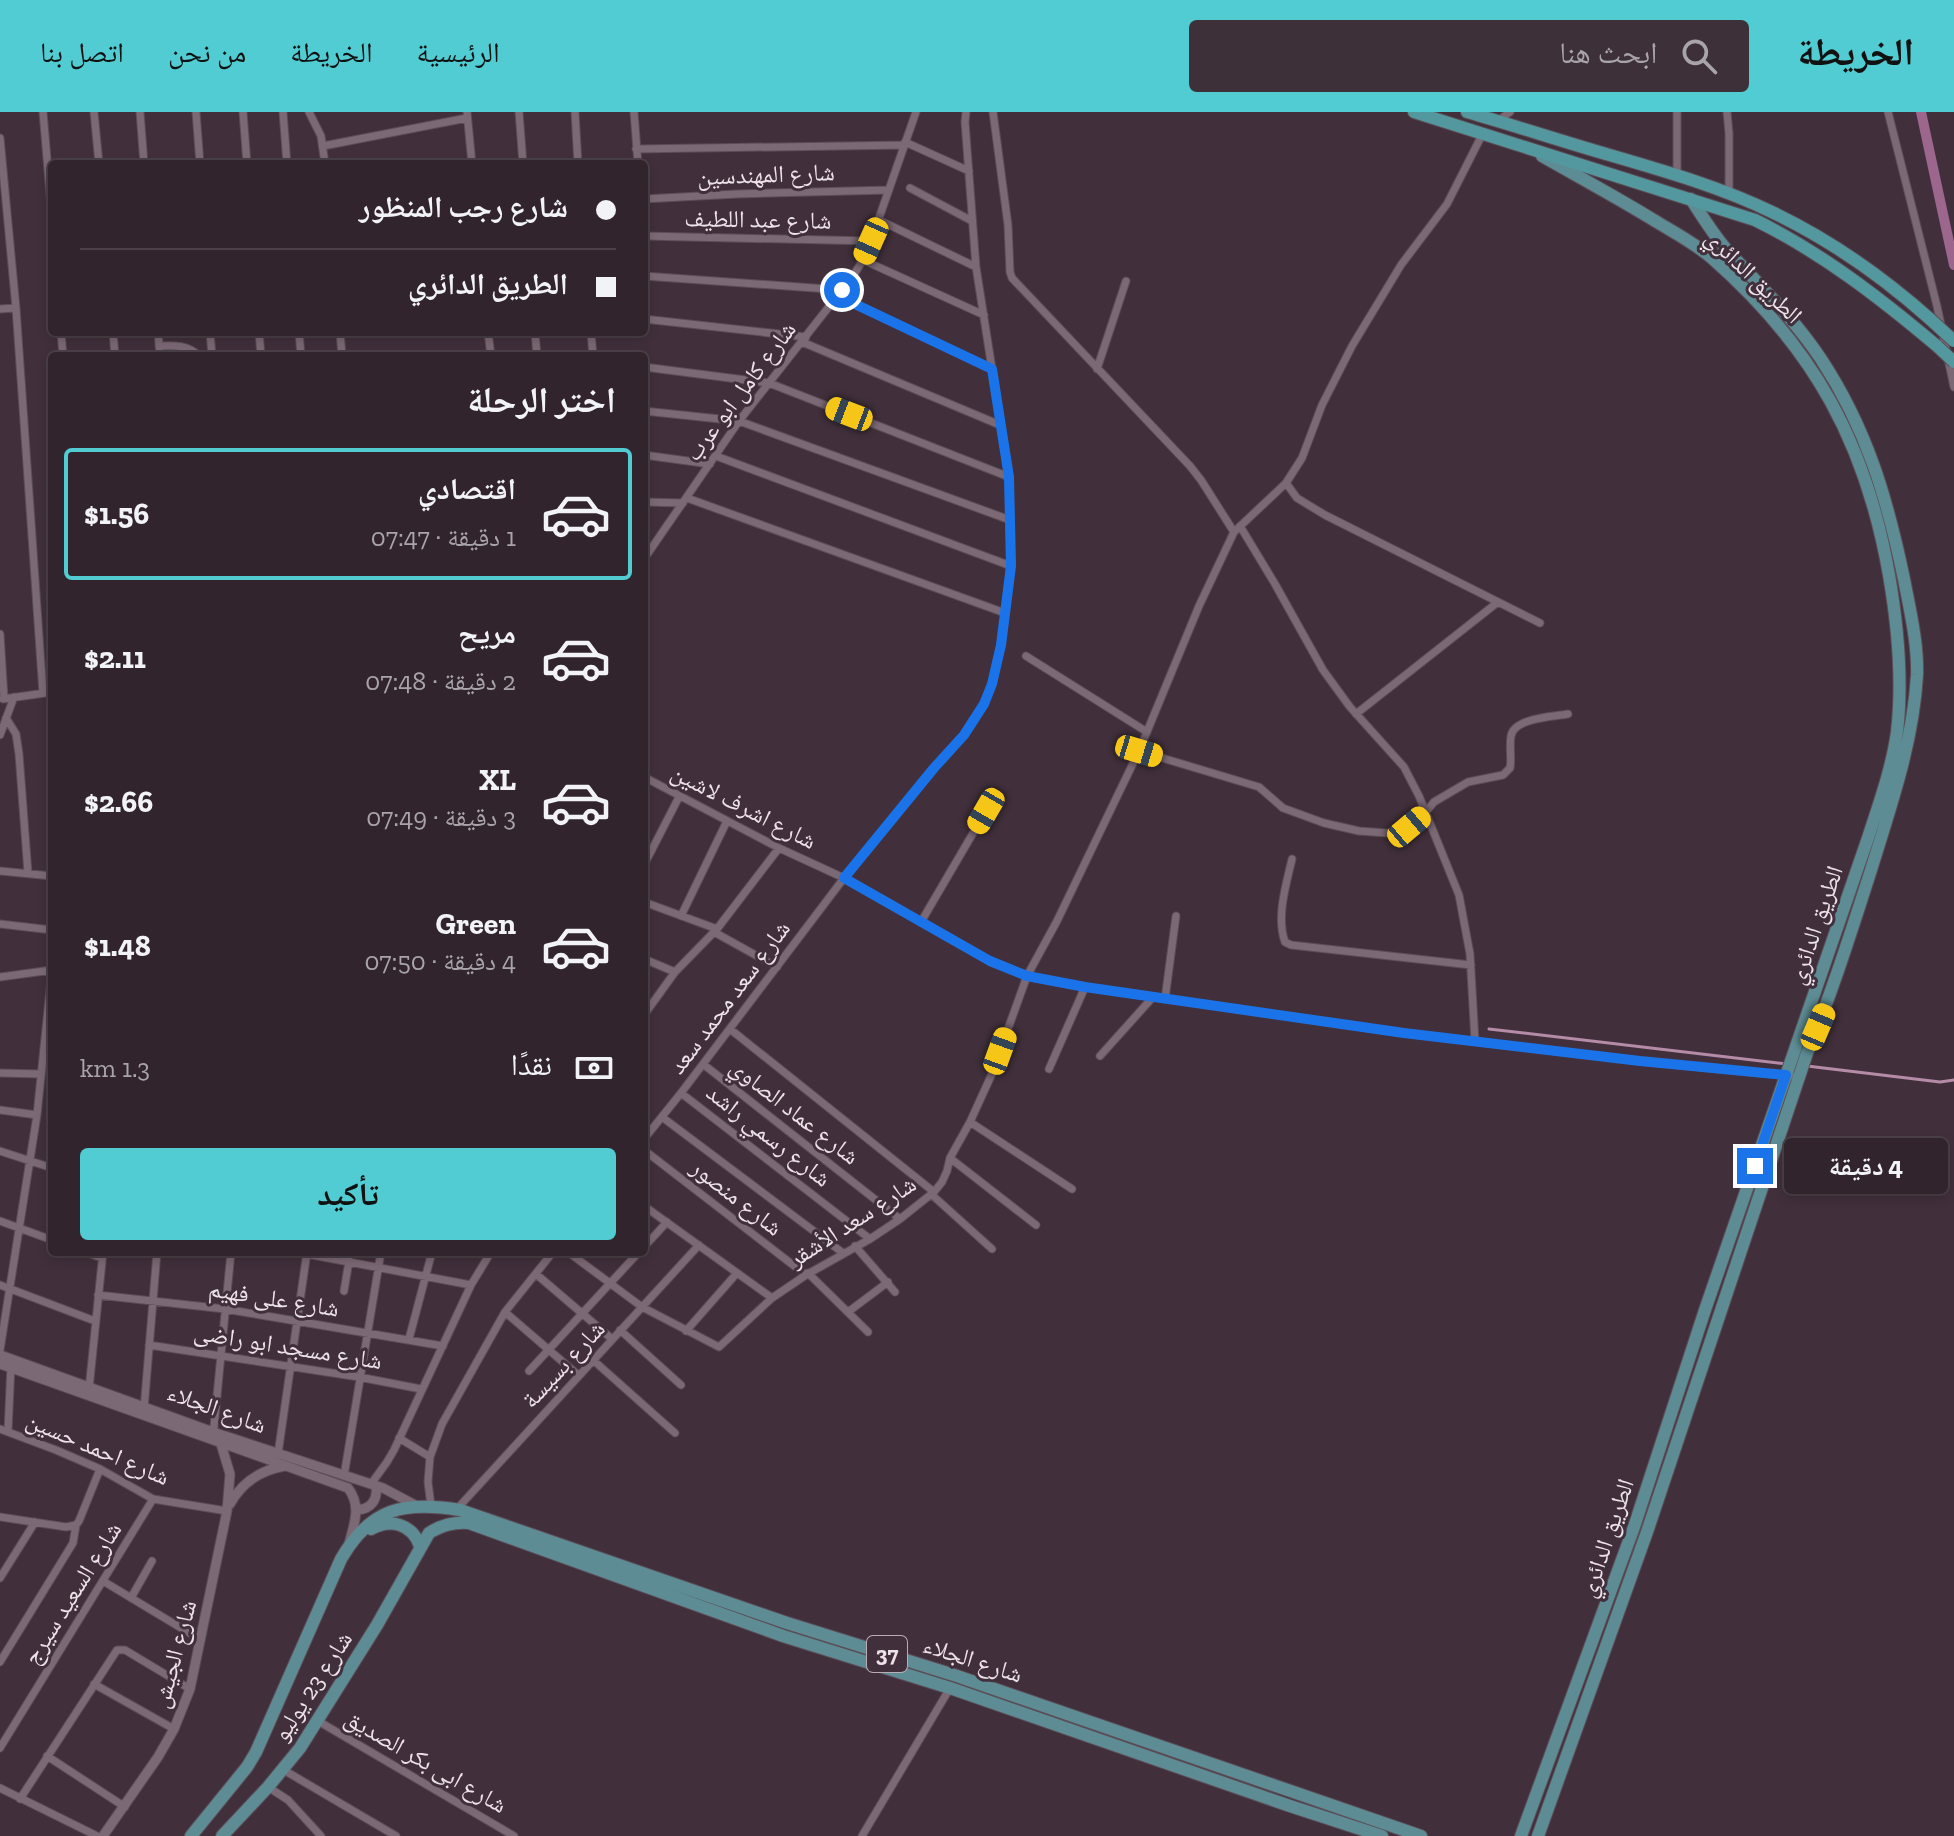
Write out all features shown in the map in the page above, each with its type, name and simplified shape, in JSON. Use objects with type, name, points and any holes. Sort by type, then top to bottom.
[{"type":"highway","name":"الطريق الدائري","points":[[1414,112],[1755,220],[1787,236],[1862,285],[1954,362]]},
{"type":"highway","name":"الطريق الدائري","points":[[1467,112],[1677,175],[1729,193],[1798,225],[1887,283],[1954,341]]},
{"type":"main road","name":"الطريق الدائري","points":[[1525,146],[1702,251],[1759,304],[1814,374],[1839,414],[1875,511],[1893,598],[1900,690],[1896,736],[1886,780],[1801,1051],[1801,1077],[1647,1532],[1538,1836]]},
{"type":"main road","name":"الطريق الدائري","points":[[1521,1836],[1634,1527],[1786,1075],[1829,1001],[1900,778],[1916,693],[1912,618],[1889,509],[1877,470],[1851,411],[1821,360],[1786,311],[1725,247],[1691,199]]},
{"type":"main road","points":[[1793,344],[1805,338]]},
{"type":"main road","points":[[1875,511],[1889,509]]},
{"type":"main road","name":"شارع الجلاء","points":[[358,1536],[378,1517],[395,1510],[417,1506],[456,1510],[783,1636],[1292,1800],[1421,1836]]},
{"type":"main road","points":[[358,1536],[376,1526],[392,1523],[406,1528],[420,1546]]},
{"type":"main road","name":"شارع الجلاء","points":[[420,1546],[429,1533],[440,1526],[469,1523],[656,1585],[957,1676],[1382,1836]]},
{"type":"main road","name":"شارع 23 يوليو","points":[[195,1834],[256,1752],[348,1547],[358,1536]]},
{"type":"main road","name":"شارع 23 يوليو","points":[[222,1836],[268,1787],[318,1721],[377,1625],[420,1546]]},
{"type":"street","points":[[43,112],[48,166]]},
{"type":"street","points":[[94,112],[99,160]]},
{"type":"street","points":[[140,112],[144,160]]},
{"type":"street","points":[[196,112],[200,160]]},
{"type":"street","points":[[243,112],[247,160]]},
{"type":"street","points":[[283,112],[287,160]]},
{"type":"street","points":[[309,112],[317,126],[325,160]]},
{"type":"street","points":[[519,112],[523,160]]},
{"type":"street","points":[[575,112],[578,160]]},
{"type":"street","points":[[634,112],[637,160]]},
{"type":"street","name":"شارع كامل ابو عرب","points":[[648,553],[739,421],[863,260],[916,112]]},
{"type":"street","name":"شارع سعد محمد سعد","points":[[648,1134],[844,878],[964,735],[984,704],[992,684],[1011,566],[1009,477],[976,267],[966,112]]},
{"type":"street","points":[[993,112],[1012,278],[1190,466],[1275,584],[1323,670],[1356,714],[1404,767],[1459,895],[1471,965],[1475,1041]]},
{"type":"street","points":[[1498,121],[1510,112]]},
{"type":"street","points":[[1677,112],[1677,175]]},
{"type":"street","points":[[1727,112],[1729,193]]},
{"type":"street","points":[[1888,112],[1954,387]]},
{"type":"street","points":[[323,146],[467,115],[472,160]]},
{"type":"street","points":[[1237,529],[1286,483],[1302,458],[1322,405],[1352,346],[1401,265],[1447,204],[1483,133]]},
{"type":"street","points":[[0,138],[47,693],[2,699],[0,634]]},
{"type":"street","points":[[636,149],[905,143],[969,171]]},
{"type":"street","points":[[910,188],[972,221]]},
{"type":"street","name":"شارع المهندسين","points":[[648,199],[889,190]]},
{"type":"street","points":[[879,220],[976,267]]},
{"type":"street","name":"شارع عبد اللطيف","points":[[648,236],[871,241]]},
{"type":"street","points":[[863,260],[984,315]]},
{"type":"street","points":[[648,276],[840,293],[992,369]]},
{"type":"street","points":[[1097,369],[1126,281]]},
{"type":"street","points":[[0,309],[16,308]]},
{"type":"street","points":[[648,320],[804,339],[1000,425]]},
{"type":"street","points":[[158,336],[160,352]]},
{"type":"street","points":[[159,346],[187,347],[194,352]]},
{"type":"street","points":[[648,368],[769,383],[1009,477]]},
{"type":"street","points":[[648,411],[739,421],[1010,520]]},
{"type":"street","points":[[648,456],[710,464]]},
{"type":"street","points":[[716,456],[1011,566]]},
{"type":"street","points":[[1286,483],[1297,498],[1325,515],[1540,623]]},
{"type":"street","points":[[648,502],[685,500],[1005,613]]},
{"type":"street","name":"شارع سعد الأشقر","points":[[686,1331],[722,1346],[772,1298],[900,1219],[942,1182],[950,1158],[991,1076],[1027,976],[1139,751],[1199,606],[1237,529]]},
{"type":"street","points":[[1356,714],[1498,602]]},
{"type":"street","points":[[1026,656],[1147,732]]},
{"type":"street","points":[[0,735],[14,697]]},
{"type":"street","points":[[1139,751],[1259,787],[1283,808],[1324,823],[1359,831],[1387,833],[1409,827],[1434,802],[1468,782],[1503,775],[1510,768],[1512,730],[1519,724],[1568,714]]},
{"type":"street","points":[[6,718],[16,734],[19,754],[28,873]]},
{"type":"street","name":"شارع اشرف لاشين","points":[[648,779],[779,848],[844,878],[990,961],[1027,976],[1165,999],[1475,1041],[1801,1077]]},
{"type":"street","points":[[648,857],[679,797]]},
{"type":"street","points":[[921,922],[986,811]]},
{"type":"street","points":[[681,916],[727,821]]},
{"type":"street","points":[[648,1009],[675,972],[715,931],[779,848]]},
{"type":"street","points":[[1292,859],[1284,898],[1282,925],[1285,942],[1471,965]]},
{"type":"street","points":[[0,871],[48,876]]},
{"type":"street","points":[[648,904],[715,931],[777,967]]},
{"type":"street","points":[[1165,999],[1176,916]]},
{"type":"street","points":[[0,924],[48,930]]},
{"type":"street","points":[[648,961],[675,972]]},
{"type":"street","points":[[0,977],[48,971]]},
{"type":"street","points":[[1049,1069],[1085,987]]},
{"type":"street","points":[[1100,1056],[1153,997]]},
{"type":"street","points":[[730,1029],[932,1193],[992,1249]]},
{"type":"street","points":[[0,1352],[41,1074],[48,1048]]},
{"type":"street","name":"شارع عماد الصاوي","points":[[703,1064],[900,1219]]},
{"type":"street","points":[[0,1073],[41,1074]]},
{"type":"street","name":"شارع رسمي راشد","points":[[681,1093],[870,1239]]},
{"type":"street","points":[[0,1110],[37,1115]]},
{"type":"street","points":[[662,1117],[843,1253]]},
{"type":"street","points":[[970,1122],[1072,1189]]},
{"type":"street","points":[[0,1151],[48,1167]]},
{"type":"street","name":"شارع منصور","points":[[648,1153],[807,1274],[868,1332]]},
{"type":"street","points":[[950,1158],[1036,1225]]},
{"type":"street","points":[[648,1209],[772,1298]]},
{"type":"street","points":[[0,1221],[48,1239]]},
{"type":"street","points":[[648,1243],[667,1222]]},
{"type":"street","name":"شارع بسيسة","points":[[456,1510],[699,1245]]},
{"type":"street","points":[[855,1246],[895,1292]]},
{"type":"street","points":[[88,1391],[102,1256]]},
{"type":"street","points":[[144,1410],[157,1256]]},
{"type":"street","points":[[215,1439],[231,1256]]},
{"type":"street","points":[[278,1454],[307,1256]]},
{"type":"street","points":[[344,1476],[380,1256]]},
{"type":"street","points":[[409,1339],[431,1256]]},
{"type":"street","points":[[348,1547],[357,1510],[373,1503],[377,1493],[373,1485],[399,1438],[471,1285],[489,1256]]},
{"type":"street","points":[[431,1506],[428,1482],[430,1457],[442,1424],[505,1312],[550,1256]]},
{"type":"street","points":[[573,1256],[642,1307],[686,1331],[737,1273]]},
{"type":"street","points":[[529,1371],[635,1256]]},
{"type":"street","points":[[344,1291],[346,1258],[471,1285]]},
{"type":"street","points":[[536,1274],[612,1339]]},
{"type":"street","points":[[848,1312],[888,1282]]},
{"type":"street","points":[[0,1285],[95,1321]]},
{"type":"street","name":"شارع على فهيم","points":[[98,1295],[225,1309],[443,1346]]},
{"type":"street","points":[[505,1312],[578,1375]]},
{"type":"street","points":[[620,1330],[681,1385]]},
{"type":"street","name":"شارع مسجد ابو راضى","points":[[149,1345],[421,1389]]},
{"type":"street","name":"شارع الجلاء","points":[[0,1352],[7,1364],[144,1410],[348,1488],[355,1497],[357,1510]]},
{"type":"street","points":[[593,1360],[675,1433]]},
{"type":"street","points":[[4,1430],[7,1364]]},
{"type":"street","name":"شارع احمد حسين","points":[[4,1430],[100,1469],[153,1499],[227,1511]]},
{"type":"street","points":[[399,1438],[430,1457]]},
{"type":"street","name":"شارع الجلاء","points":[[215,1439],[278,1454],[392,1491],[417,1506]]},
{"type":"street","name":"شارع الجيش","points":[[100,1836],[125,1807],[174,1729],[190,1689],[227,1511],[230,1482],[229,1467],[215,1439]]},
{"type":"street","name":"شارع الجيش","points":[[227,1511],[250,1480],[273,1468],[285,1466]]},
{"type":"street","points":[[0,1662],[73,1543],[76,1525],[100,1469]]},
{"type":"street","name":"شارع السعيد سيرج","points":[[0,1748],[153,1499]]},
{"type":"street","points":[[0,1517],[66,1527],[76,1525]]},
{"type":"street","points":[[0,1578],[35,1522]]},
{"type":"street","points":[[131,1598],[152,1561]]},
{"type":"street","points":[[103,1581],[201,1640]]},
{"type":"street","points":[[20,1799],[115,1651],[122,1649],[190,1689]]},
{"type":"street","points":[[94,1684],[174,1729]]},
{"type":"street","points":[[862,1836],[950,1688]]},
{"type":"street","name":"شارع ابى بكر الصديق","points":[[318,1721],[510,1835]]},
{"type":"street","points":[[47,1756],[125,1807]]},
{"type":"street","points":[[282,1769],[396,1836]]},
{"type":"street","points":[[268,1787],[288,1800],[321,1836]]},
{"type":"street","points":[[0,1788],[100,1836]]},
{"type":"waterway","points":[[1921,112],[1954,265]]},
{"type":"waterway","points":[[1489,1029],[1787,1064]]},
{"type":"waterway","points":[[1807,1066],[1940,1082],[1954,1080]]},
{"type":"route","points":[[842,290],[838,296],[992,369],[1009,477],[1011,566],[1001,645],[984,704],[964,735],[844,878],[990,961],[1027,976],[1404,1033],[1786,1075],[1755,1166]]}]
